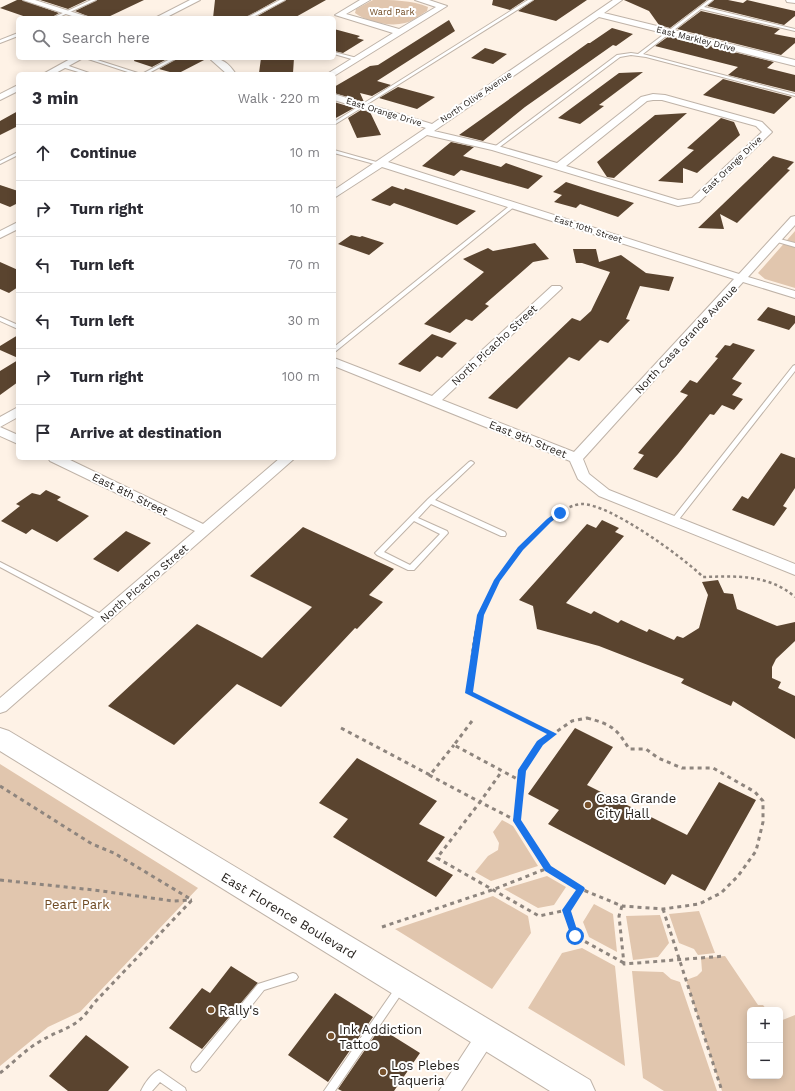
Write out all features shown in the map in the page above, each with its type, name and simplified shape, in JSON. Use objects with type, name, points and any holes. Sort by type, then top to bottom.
[{"type":"main road","name":"East Florence Boulevard","points":[[0,738],[579,1091]]},
{"type":"street","points":[[27,0],[80,16]]},
{"type":"street","points":[[163,16],[196,0]]},
{"type":"street","points":[[366,0],[339,16],[399,32]]},
{"type":"street","points":[[334,72],[443,6],[419,0]]},
{"type":"street","name":"North Olive Avenue","points":[[336,194],[618,0]]},
{"type":"street","points":[[790,0],[795,1]]},
{"type":"street","name":"East Markley Drive","points":[[598,14],[795,63]]},
{"type":"street","points":[[51,72],[75,60]]},
{"type":"street","points":[[216,60],[224,65],[230,72]]},
{"type":"street","points":[[2,94],[16,89]]},
{"type":"street","points":[[2,94],[16,97]]},
{"type":"street","name":"East Orange Drive","points":[[336,98],[430,129],[678,203],[695,200],[767,132],[759,124],[662,96],[653,96],[644,98],[559,167]]},
{"type":"street","name":"East 10th Street","points":[[379,163],[795,295]]},
{"type":"street","name":"North Casa Grande Avenue","points":[[576,458],[795,218]]},
{"type":"street","points":[[2,232],[16,225]]},
{"type":"street","points":[[2,232],[16,236]]},
{"type":"street","name":"North Picacho Street","points":[[433,402],[556,288]]},
{"type":"street","name":"East 9th Street","points":[[336,363],[576,458],[582,476],[604,493],[793,566]]},
{"type":"street","points":[[0,423],[16,412]]},
{"type":"street","points":[[0,431],[16,439]]},
{"type":"street","name":"East 8th Street","points":[[59,460],[204,530]]},
{"type":"street","name":"North Picacho Street","points":[[0,707],[286,460]]},
{"type":"street","points":[[449,1091],[487,1035]]},
{"type":"lane","points":[[58,16],[94,0]]},
{"type":"lane","points":[[252,16],[283,0]]},
{"type":"lane","points":[[336,123],[531,0]]},
{"type":"lane","points":[[639,55],[712,0]]},
{"type":"lane","points":[[701,8],[795,30]]},
{"type":"lane","points":[[0,42],[16,35]]},
{"type":"lane","points":[[0,36],[8,39]]},
{"type":"lane","points":[[336,54],[356,59]]},
{"type":"lane","points":[[495,148],[619,56],[639,55],[795,94]]},
{"type":"lane","points":[[94,60],[132,72]]},
{"type":"lane","points":[[148,72],[171,60]]},
{"type":"lane","points":[[64,66],[84,72]]},
{"type":"lane","points":[[336,151],[379,163]]},
{"type":"lane","points":[[0,163],[16,154]]},
{"type":"lane","points":[[9,158],[16,160]]},
{"type":"lane","points":[[336,348],[513,205]]},
{"type":"lane","points":[[776,240],[795,245]]},
{"type":"lane","points":[[0,319],[16,326]]},
{"type":"lane","points":[[674,521],[795,367]]},
{"type":"lane","points":[[413,518],[445,532],[411,568],[379,553],[413,518],[430,501],[471,463]]},
{"type":"lane","points":[[430,501],[504,534]]},
{"type":"lane","points":[[0,564],[102,618]]},
{"type":"lane","points":[[196,1067],[261,987],[293,977]]},
{"type":"lane","points":[[329,1091],[403,984]]},
{"type":"lane","points":[[146,1091],[159,1075],[181,1091]]},
{"type":"path","points":[[553,734],[469,693],[480,615],[498,580],[521,549],[549,521],[571,506],[581,504],[590,506],[627,524],[679,555],[703,577],[721,576],[773,581],[788,589],[795,597]]},
{"type":"path","points":[[341,728],[516,821],[548,868],[581,889],[622,906],[663,909],[699,904],[721,893],[738,876],[756,851],[763,822],[763,801],[755,792],[713,768],[682,768],[658,758],[646,749],[629,749],[620,733],[602,722],[587,718],[572,721],[540,743],[522,770],[516,821]]},
{"type":"path","points":[[429,774],[472,721]]},
{"type":"path","points":[[454,745],[521,781]]},
{"type":"path","points":[[502,771],[437,858],[539,916],[567,910],[581,889]]},
{"type":"path","points":[[0,786],[92,844],[114,853],[192,900]]},
{"type":"path","points":[[382,927],[492,890],[548,868]]},
{"type":"path","points":[[0,880],[94,890],[173,901],[192,900]]},
{"type":"path","points":[[0,1073],[40,1042],[76,1025],[85,1016],[94,1003],[192,900]]},
{"type":"path","points":[[622,906],[619,916],[624,964]]},
{"type":"path","points":[[663,909],[722,1091]]},
{"type":"path","points":[[567,910],[575,936],[624,964],[725,956]]},
{"type":"green space","name":"Ward Park","points":[[373,0],[394,0],[428,7],[427,11],[413,20],[399,24],[379,23],[366,19],[355,13],[356,9]]},
{"type":"green space","points":[[795,231],[795,288],[765,279],[758,273]]},
{"type":"green space","name":"Peart Park","points":[[0,764],[198,888],[80,1012],[48,1027],[0,1066]]},
{"type":"green space","points":[[502,820],[513,826],[538,866],[491,881],[475,872],[488,856],[498,850],[499,843],[493,832]]},
{"type":"green space","points":[[547,876],[566,887],[554,905],[538,908],[504,889]]},
{"type":"green space","points":[[493,896],[528,916],[531,933],[492,989],[395,929]]},
{"type":"green space","points":[[594,904],[613,914],[617,952],[589,937],[583,922]]},
{"type":"green space","points":[[699,911],[715,953],[698,955],[694,949],[679,943],[669,914]]},
{"type":"green space","points":[[660,915],[669,943],[658,957],[633,960],[626,916]]},
{"type":"green space","points":[[582,948],[615,966],[625,1066],[528,1008],[562,953]]},
{"type":"green space","points":[[725,956],[758,1005],[763,1005],[765,1007],[747,1007],[747,1079],[783,1079],[783,1020],[795,1015],[795,1091],[722,1091],[686,980],[697,976],[702,971],[701,958]]},
{"type":"green space","points":[[632,971],[663,972],[671,979],[680,982],[717,1091],[664,1091],[643,1078]]},
{"type":"building","points":[[17,0],[22,0],[59,13],[54,16],[23,16],[0,8]]},
{"type":"building","points":[[40,0],[87,0],[68,9]]},
{"type":"building","points":[[97,0],[144,0],[110,16],[87,16],[75,11]]},
{"type":"building","points":[[215,0],[277,0],[249,16],[213,16]]},
{"type":"building","points":[[286,0],[326,0],[298,16],[258,16]]},
{"type":"building","points":[[493,0],[525,0],[510,10],[492,5]]},
{"type":"building","points":[[534,0],[587,0],[556,21],[518,11]]},
{"type":"building","points":[[624,0],[707,0],[670,28],[659,25],[649,11]]},
{"type":"building","points":[[714,0],[728,0],[743,3],[747,0],[795,11],[795,16],[784,25],[707,6]]},
{"type":"building","points":[[701,11],[780,29],[774,34],[795,38],[795,43],[781,55],[677,29]]},
{"type":"building","points":[[449,20],[455,31],[377,81],[391,85],[372,96],[360,93],[364,102],[336,94],[336,86],[370,66],[378,65]]},
{"type":"building","points":[[612,28],[633,34],[616,46],[613,45],[525,107],[483,141],[459,135],[588,43]]},
{"type":"building","points":[[336,30],[360,36],[357,38],[364,40],[343,53],[336,51]]},
{"type":"building","points":[[669,36],[774,62],[767,68],[795,75],[795,92],[728,75],[738,67],[655,46]]},
{"type":"building","points":[[485,48],[507,54],[493,64],[471,58]]},
{"type":"building","points":[[134,60],[165,60],[152,67]]},
{"type":"building","points":[[175,60],[204,60],[181,72],[170,72],[159,69]]},
{"type":"building","points":[[261,60],[294,60],[293,72],[259,72]]},
{"type":"building","points":[[643,72],[599,105],[604,106],[580,124],[558,118],[619,73]]},
{"type":"building","points":[[723,79],[792,97],[774,114],[703,95]]},
{"type":"building","points":[[398,87],[435,97],[417,109],[379,98]]},
{"type":"building","points":[[336,103],[354,108],[336,118]]},
{"type":"building","points":[[361,110],[370,112],[381,135],[357,138],[348,118]]},
{"type":"building","points":[[16,112],[16,127],[0,135],[0,121]]},
{"type":"building","points":[[687,113],[614,178],[607,177],[597,162],[655,115]]},
{"type":"building","points":[[721,118],[734,122],[740,135],[697,173],[683,168],[683,183],[658,181],[694,150],[687,148]]},
{"type":"building","points":[[451,142],[474,147],[463,156],[501,167],[506,163],[543,176],[528,189],[461,170],[454,176],[422,166]]},
{"type":"building","points":[[773,156],[794,162],[787,169],[790,170],[737,223],[720,214],[724,229],[698,228]]},
{"type":"building","points":[[566,182],[634,203],[618,217],[580,204],[576,208],[554,202],[562,195],[553,192]]},
{"type":"building","points":[[0,185],[16,190],[16,204],[10,207],[0,203]]},
{"type":"building","points":[[392,186],[404,190],[405,188],[476,211],[457,225],[394,203],[390,206],[371,200]]},
{"type":"building","points":[[351,235],[362,236],[384,243],[369,255],[338,244]]},
{"type":"building","points":[[535,243],[549,259],[533,262],[485,304],[489,306],[472,321],[466,319],[450,333],[424,324],[484,272],[463,259],[488,248],[493,251]]},
{"type":"building","points":[[573,249],[596,249],[599,262],[621,255],[646,273],[674,277],[669,291],[640,286],[626,319],[630,320],[608,343],[600,340],[579,361],[569,357],[517,409],[488,398],[572,318],[580,321],[591,311],[610,272],[582,263],[576,263]]},
{"type":"building","points":[[0,262],[16,269],[16,288],[9,293],[0,289]]},
{"type":"building","points":[[768,307],[795,316],[795,323],[789,330],[757,320]]},
{"type":"building","points":[[432,334],[457,343],[442,358],[437,356],[420,372],[398,364]]},
{"type":"building","points":[[16,336],[16,357],[0,350],[0,346]]},
{"type":"building","points":[[733,343],[755,350],[732,379],[742,383],[732,395],[743,399],[734,410],[722,405],[714,415],[710,414],[657,478],[633,469],[644,455],[638,453],[688,395],[680,392],[690,380],[697,383],[718,358],[715,357],[725,345],[730,346]]},
{"type":"building","points":[[16,361],[16,383],[0,395],[0,371]]},
{"type":"building","points":[[781,453],[795,458],[795,488],[783,506],[787,508],[774,526],[732,510],[742,496],[748,499]]},
{"type":"building","points":[[46,490],[61,497],[57,500],[89,516],[57,542],[32,529],[26,534],[1,521],[20,506],[16,504],[32,493],[40,495]]},
{"type":"building","points":[[602,520],[619,528],[615,532],[624,536],[566,603],[591,614],[594,611],[618,623],[621,620],[647,632],[649,629],[674,640],[677,636],[683,638],[699,628],[708,595],[702,582],[718,580],[724,593],[733,594],[737,609],[777,626],[795,622],[795,641],[776,659],[772,667],[772,678],[781,682],[778,688],[795,696],[795,739],[733,701],[731,706],[681,683],[684,679],[599,646],[537,629],[533,606],[519,600],[587,524],[596,528]]},
{"type":"building","points":[[303,527],[394,569],[369,595],[383,602],[357,629],[355,628],[281,707],[237,684],[174,745],[108,706],[197,624],[262,658],[312,607],[250,576]]},
{"type":"building","points":[[126,531],[151,543],[118,572],[93,559]]},
{"type":"building","name":"Casa Grande City Hall","points":[[575,728],[613,747],[587,785],[687,835],[719,782],[756,800],[705,891],[672,874],[665,885],[548,824],[559,810],[528,794]]},
{"type":"building","points":[[357,758],[437,801],[419,824],[445,837],[427,861],[453,875],[436,897],[333,837],[348,819],[319,803]]},
{"type":"building","name":"Rally's","points":[[231,966],[258,983],[202,1049],[169,1028],[202,988],[210,993]]},
{"type":"building","name":"Ink Addiction Tattoo","points":[[335,993],[373,1017],[328,1082],[288,1055]]},
{"type":"building","name":"Los Plebes Taqueria","points":[[380,1028],[420,1053],[394,1091],[342,1091],[338,1089]]},
{"type":"building","points":[[86,1035],[129,1067],[108,1091],[68,1091],[49,1076]]},
{"type":"place","name":"Casa Grande City Hall","points":[[588,805]]},
{"type":"place","name":"Rally's","points":[[211,1010]]},
{"type":"place","name":"Ink Addiction Tattoo","points":[[331,1036]]},
{"type":"place","name":"Los Plebes Taqueria","points":[[383,1072]]},
{"type":"route","points":[[560,513],[549,521],[521,549],[498,580],[480,615],[469,693],[553,734],[540,743],[522,770],[516,821],[528,841],[548,868],[581,889],[567,910],[575,936]]}]
